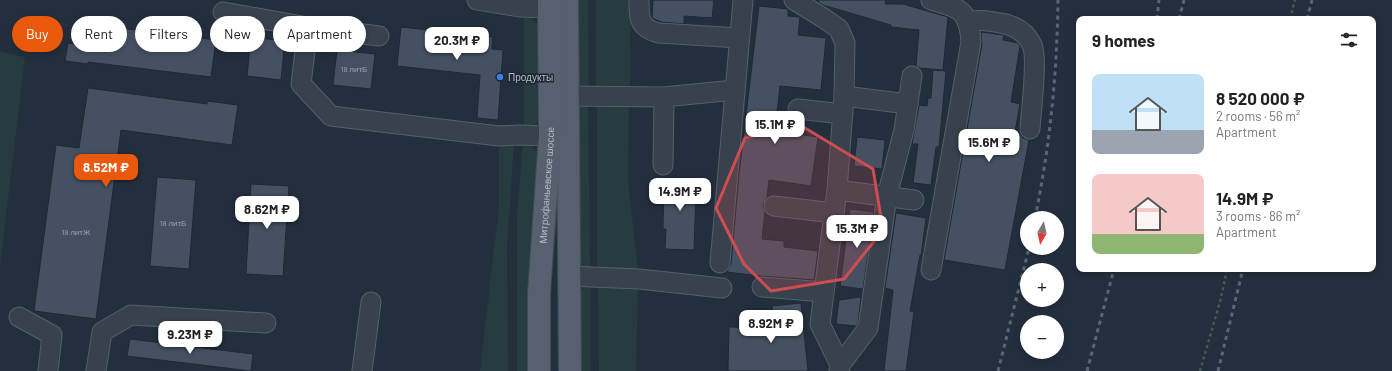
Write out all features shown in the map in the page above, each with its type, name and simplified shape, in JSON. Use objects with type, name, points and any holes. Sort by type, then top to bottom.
[{"type":"main road","name":"Митрофаньевское шоссе","points":[[555,3],[568,96],[568,276],[570,371]]},
{"type":"main road","name":"Митрофаньевское шоссе","points":[[539,371],[539,292],[550,136],[555,3]]},
{"type":"lane","points":[[477,0],[520,7],[555,3]]},
{"type":"lane","points":[[638,0],[639,15],[643,25],[649,31],[659,33],[739,38]]},
{"type":"lane","points":[[720,262],[743,0]]},
{"type":"lane","points":[[794,0],[826,19],[839,29],[845,43],[844,105],[837,190],[820,324],[840,368]]},
{"type":"lane","points":[[931,0],[961,9],[976,19],[1007,24],[1018,28],[1026,36],[1033,46],[1035,61],[1030,129]]},
{"type":"lane","points":[[931,270],[971,42],[970,30],[961,9]]},
{"type":"lane","points":[[223,12],[273,21]]},
{"type":"lane","points":[[366,34],[379,36]]},
{"type":"lane","points":[[305,52],[301,84],[331,116],[499,136],[550,136]]},
{"type":"lane","points":[[840,368],[868,328],[887,196],[904,130],[912,76]]},
{"type":"lane","points":[[568,96],[664,97],[724,91],[735,92]]},
{"type":"lane","points":[[663,165],[664,97]]},
{"type":"lane","points":[[798,109],[844,105],[908,104]]},
{"type":"lane","points":[[837,190],[914,200]]},
{"type":"lane","points":[[774,206],[834,213]]},
{"type":"lane","points":[[568,276],[639,278],[722,288]]},
{"type":"lane","points":[[762,287],[824,292]]},
{"type":"lane","points":[[362,371],[371,302]]},
{"type":"lane","points":[[96,371],[102,332],[131,315],[266,323]]},
{"type":"lane","points":[[19,317],[52,335],[48,371]]},
{"type":"path","points":[[1291,16],[1295,0]]},
{"type":"path","points":[[1200,371],[1221,298],[1226,272]]},
{"type":"highlighted area","points":[[800,125],[873,169],[883,230],[844,279],[771,291],[744,264],[716,208],[745,138]]},
{"type":"green space","points":[[578,0],[588,0],[589,88],[579,84]]},
{"type":"green space","points":[[596,0],[631,0],[630,89],[596,88]]},
{"type":"green space","points":[[524,15],[530,17],[538,24],[539,121],[533,126],[524,128]]},
{"type":"green space","points":[[0,52],[25,57],[0,266]]},
{"type":"green space","points":[[588,102],[590,269],[581,265],[579,107]]},
{"type":"green space","points":[[597,102],[629,106],[628,180],[638,270],[597,270]]},
{"type":"green space","points":[[499,140],[514,142],[507,246],[508,371],[480,371],[499,206]]},
{"type":"green space","points":[[523,141],[528,143],[539,153],[529,371],[517,371],[517,218]]},
{"type":"green space","points":[[590,285],[590,371],[581,371],[581,290]]},
{"type":"green space","points":[[598,285],[638,285],[636,371],[599,371]]},
{"type":"building","points":[[653,0],[714,0],[712,18],[684,16],[684,24],[661,22],[652,18]]},
{"type":"building","points":[[819,0],[886,0],[885,4],[903,4],[948,17],[943,70],[919,68],[916,66],[919,30],[891,27],[891,25],[823,5],[818,2]]},
{"type":"building","points":[[759,6],[788,9],[788,16],[800,17],[798,35],[826,38],[821,90],[780,86],[775,131],[818,137],[811,186],[769,180],[767,198],[763,205],[765,212],[762,239],[784,241],[784,247],[818,251],[814,280],[727,272],[731,264],[739,174]]},
{"type":"building","points":[[401,27],[493,37],[492,49],[503,50],[498,120],[477,118],[480,75],[397,66]]},
{"type":"building","points":[[127,29],[135,30],[135,52],[202,52],[202,38],[210,39],[210,52],[214,52],[211,77],[88,62],[88,64],[65,61],[68,43],[71,44],[71,52],[127,52]]},
{"type":"building","points":[[981,32],[1004,35],[1003,40],[1018,43],[1020,46],[1011,102],[1020,104],[1015,132],[1020,133],[1023,138],[1029,140],[1005,270],[944,260],[982,44]]},
{"type":"building","points":[[265,39],[273,40],[273,52],[284,52],[281,80],[247,76],[249,52],[265,52]]},
{"type":"building","points":[[337,52],[375,54],[371,89],[333,85]]},
{"type":"building","points":[[933,70],[946,71],[939,147],[936,147],[931,185],[913,183],[918,144],[912,144],[919,105],[927,106],[928,98],[931,98]]},
{"type":"building","points":[[88,88],[207,104],[207,101],[238,105],[232,145],[121,130],[96,319],[34,311],[56,145],[79,148]]},
{"type":"building","points":[[857,137],[885,140],[882,169],[854,166]]},
{"type":"building","points":[[157,177],[196,180],[189,269],[150,266]]},
{"type":"building","points":[[664,178],[700,178],[700,195],[696,195],[694,250],[665,249],[666,229],[663,229]]},
{"type":"building","points":[[251,184],[289,186],[283,276],[246,274]]},
{"type":"building","points":[[850,209],[874,212],[863,289],[840,286]]},
{"type":"building","points":[[896,213],[926,218],[921,256],[920,255],[910,311],[914,312],[906,371],[884,371],[893,290],[885,288]]},
{"type":"building","points":[[861,297],[858,324],[856,326],[836,324],[839,300]]},
{"type":"building","points":[[801,303],[808,371],[728,371],[729,327],[774,328],[772,306]]},
{"type":"building","points":[[130,339],[253,354],[251,371],[127,356]]},
{"type":"railway","points":[[1036,211],[1045,164],[1052,110],[1058,0]]},
{"type":"railway","points":[[1157,16],[1159,0]]},
{"type":"railway","points":[[1180,16],[1184,0]]},
{"type":"railway","points":[[1308,16],[1312,0]]},
{"type":"railway","points":[[998,371],[1027,255]]},
{"type":"railway","points":[[1087,371],[1113,272]]},
{"type":"railway","points":[[1218,371],[1242,272]]},
{"type":"place","name":"Продукты","points":[[500,77]]}]
